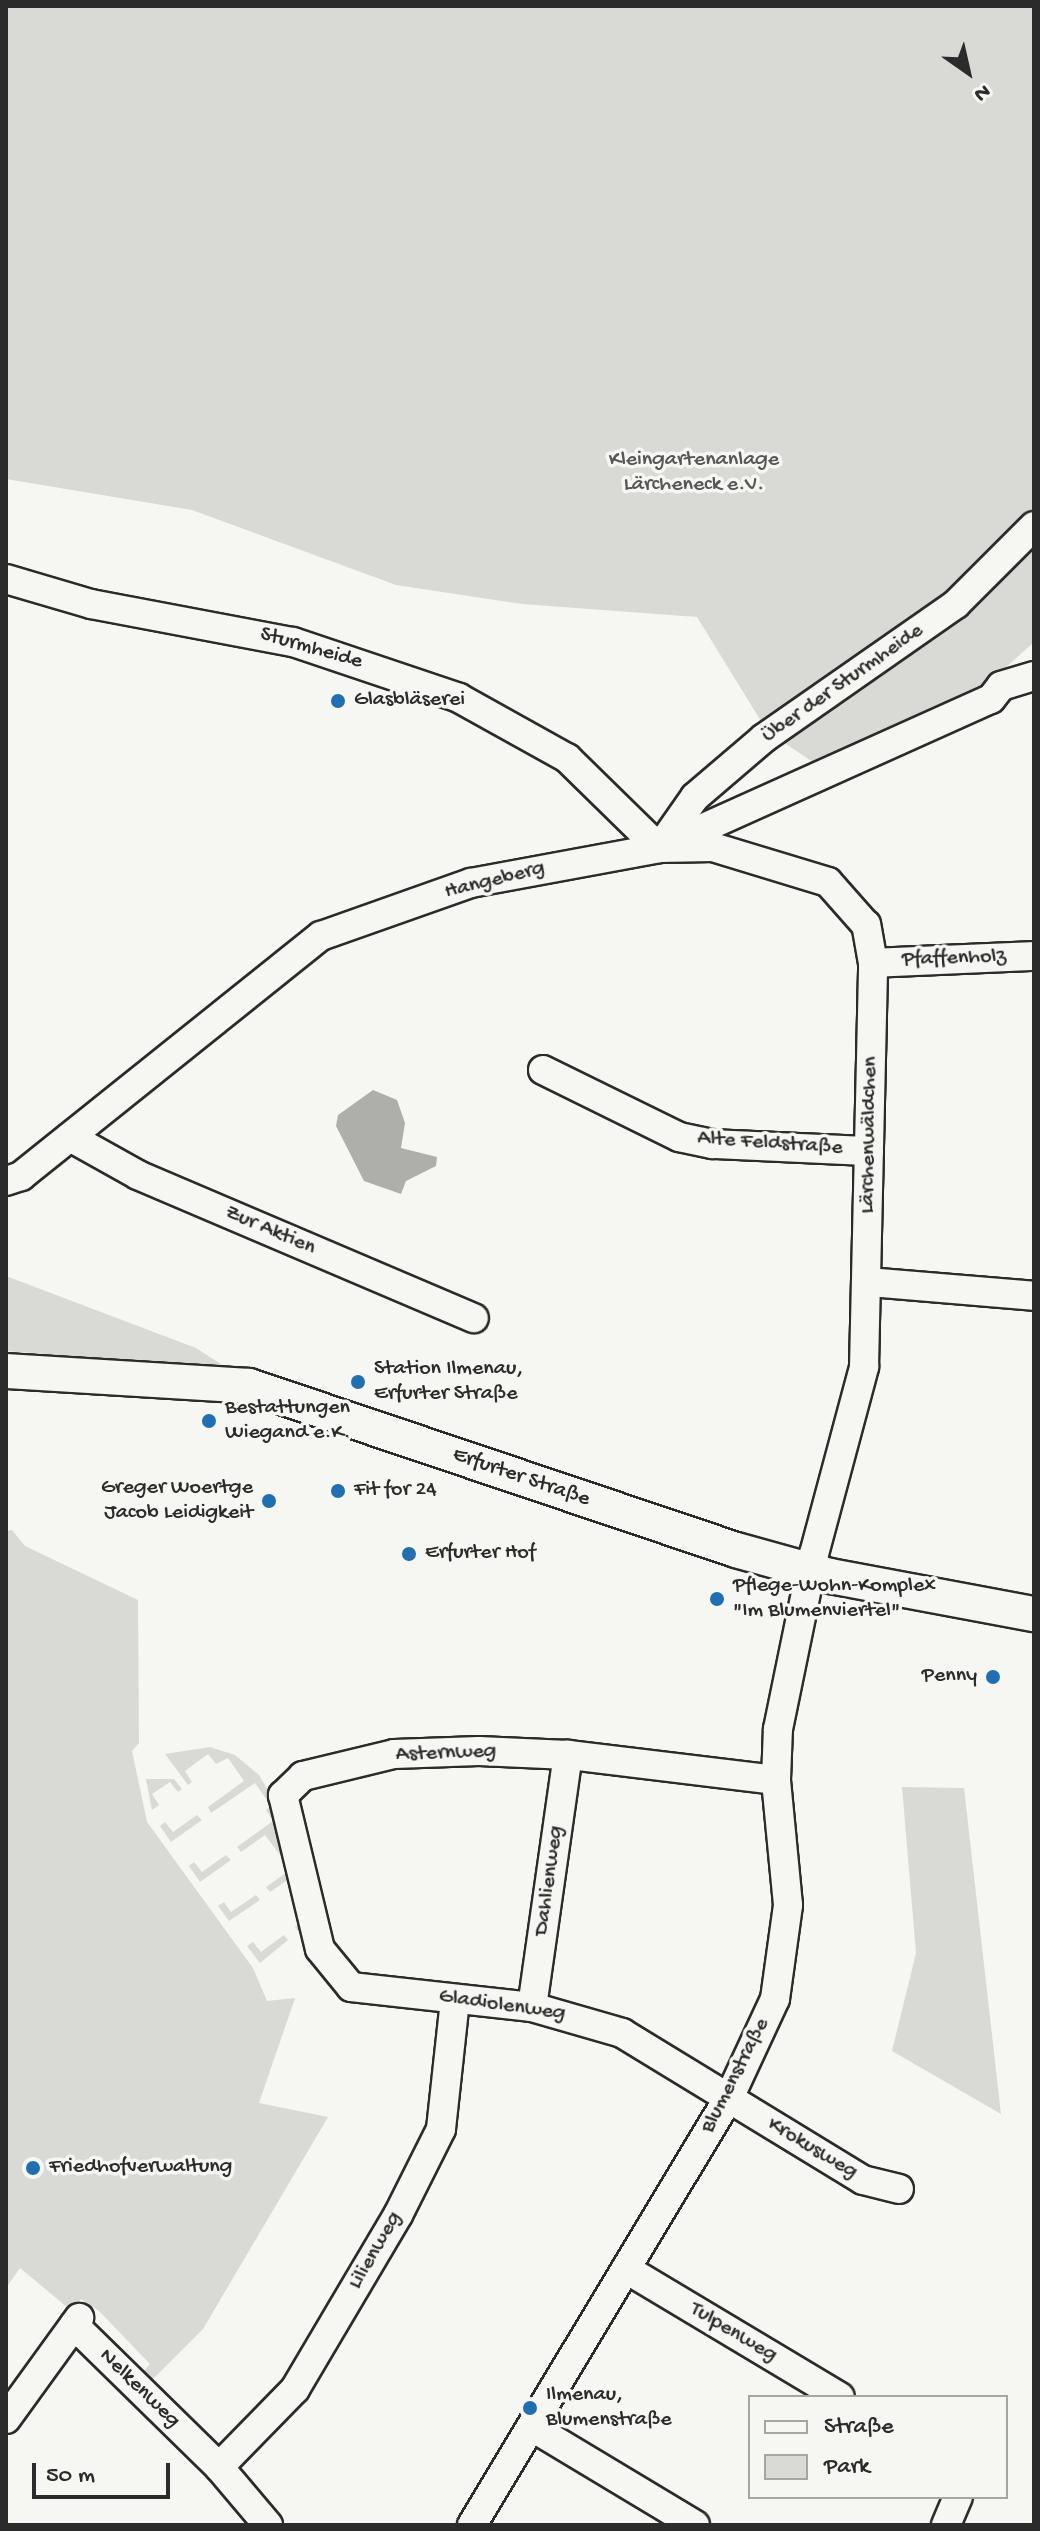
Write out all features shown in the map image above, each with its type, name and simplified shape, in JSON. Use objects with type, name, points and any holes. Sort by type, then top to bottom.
[{"type":"main road","name":"Erfurter Straße","points":[[6,1371],[249,1386],[736,1550],[811,1570],[1034,1614]]},
{"type":"street","name":"Über der Sturmheide","points":[[659,848],[695,797],[729,767],[956,604],[1034,526]]},
{"type":"street","name":"Sturmheide","points":[[6,579],[91,604],[293,642],[459,698],[528,732],[567,758],[659,848]]},
{"type":"street","name":"Hangeberg","points":[[6,1181],[21,1176],[321,936],[471,883],[659,848],[991,699],[1001,686],[1034,676]]},
{"type":"street","name":"Lärchenwäldchen","points":[[659,848],[713,847],[828,882],[866,925],[873,963],[869,1282],[864,1367],[811,1570]]},
{"type":"street","name":"Pfaffenholz","points":[[873,963],[1034,956]]},
{"type":"street","name":"Alte Feldstraße","points":[[543,1070],[679,1137],[713,1144],[869,1151]]},
{"type":"street","name":"Zur Aktien","points":[[70,1137],[138,1175],[474,1318]]},
{"type":"street","points":[[869,1282],[1034,1296]]},
{"type":"street","name":"Blumenstraße","points":[[472,2525],[729,2098],[758,2043],[785,1951],[785,1850],[776,1780],[787,1674],[811,1570]]},
{"type":"street","name":"Asternweg","points":[[320,1949],[285,1807],[286,1787],[303,1776],[394,1754],[568,1755],[776,1780]]},
{"type":"street","name":"Dahlienweg","points":[[532,2007],[568,1755]]},
{"type":"street","name":"Gladiolenweg","points":[[320,1949],[351,1987],[532,2007],[622,2033],[729,2098]]},
{"type":"street","name":"Lilienweg","points":[[219,2467],[295,2389],[423,2166],[441,2129],[455,2000]]},
{"type":"street","name":"Krokusweg","points":[[729,2098],[863,2180],[899,2189]]},
{"type":"street","name":"Tulpenweg","points":[[626,2269],[837,2395]]},
{"type":"street","name":"Nelkenweg","points":[[6,2419],[76,2322],[219,2467],[268,2525]]},
{"type":"street","points":[[532,2427],[684,2522]]},
{"type":"street","points":[[946,2525],[957,2499]]},
{"type":"green space","name":"Kleingartenanlage Lärcheneck e.V.","points":[[6,6],[1034,6],[1034,642],[983,688],[820,767],[767,731],[697,617],[522,604],[396,585],[192,510],[6,479]]},
{"type":"green space","points":[[6,1276],[196,1348],[227,1368],[6,1351]]},
{"type":"green space","points":[[12,1530],[25,1546],[138,1600],[139,1743],[132,1751],[147,1822],[253,1968],[267,2001],[295,1998],[259,2103],[328,2117],[203,2329],[146,2386],[138,2378],[150,2364],[99,2311],[81,2299],[73,2312],[20,2268],[6,2288],[6,1531]]},
{"type":"green space","points":[[210,1747],[235,1755],[259,1775],[276,1804],[307,1925],[298,1931],[295,1927],[304,1921],[296,1910],[299,1899],[286,1881],[270,1892],[266,1887],[290,1870],[283,1859],[265,1835],[241,1852],[237,1847],[273,1821],[266,1810],[271,1806],[255,1783],[211,1813],[208,1807],[244,1781],[228,1758],[216,1764],[208,1754],[185,1771],[192,1782],[188,1785],[165,1754]]},
{"type":"green space","points":[[146,1779],[174,1779],[182,1789],[178,1792],[170,1782],[152,1794],[159,1805],[152,1810]]},
{"type":"green space","points":[[902,1787],[964,1788],[1001,2114],[892,2051],[916,1953]]},
{"type":"green space","points":[[197,1815],[202,1820],[171,1842],[160,1826],[165,1822],[173,1832]]},
{"type":"green space","points":[[226,1855],[231,1860],[200,1882],[189,1866],[194,1862],[202,1872]]},
{"type":"green space","points":[[256,1895],[260,1900],[229,1921],[218,1906],[224,1902],[231,1912]]},
{"type":"green space","points":[[284,1935],[288,1940],[260,1963],[247,1946],[253,1942],[261,1952]]},
{"type":"shaded area","points":[[373,1090],[397,1100],[405,1123],[401,1148],[437,1157],[436,1166],[406,1181],[401,1194],[364,1181],[336,1126],[338,1115]]},
{"type":"place","name":"Glasbläserei","points":[[338,701]]},
{"type":"place","name":"Station Ilmenau, Erfurter Straße","points":[[358,1382]]},
{"type":"place","name":"Bestattungen Wiegand e.K.","points":[[209,1421]]},
{"type":"place","name":"Fit for 24","points":[[338,1491]]},
{"type":"place","name":"Greger Woertge Jacob Leidigkeit","points":[[269,1501]]},
{"type":"place","name":"Erfurter Hof","points":[[409,1554]]},
{"type":"place","name":"Pflege-Wohn-Komplex \"Im Blumenviertel\"","points":[[717,1599]]},
{"type":"place","name":"Penny","points":[[993,1677]]},
{"type":"place","name":"Friedhofverwaltung","points":[[33,2168]]},
{"type":"place","name":"Ilmenau, Blumenstraße","points":[[530,2408]]}]
